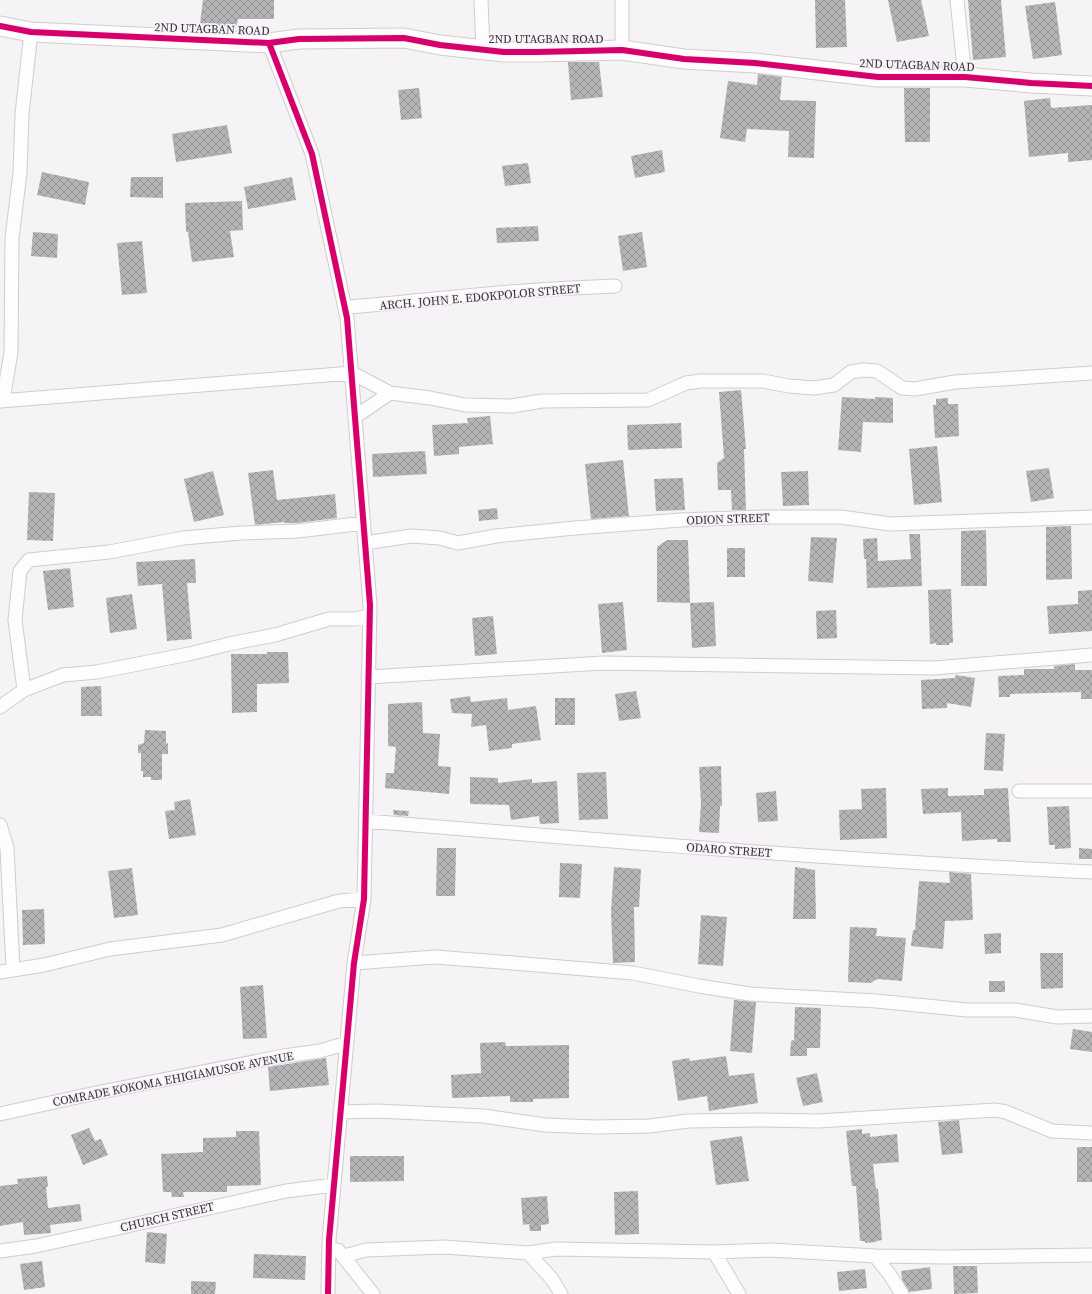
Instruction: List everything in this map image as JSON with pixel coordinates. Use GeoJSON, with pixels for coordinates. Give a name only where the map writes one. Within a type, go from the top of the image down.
{"type":"FeatureCollection","features":[{"type":"Feature","properties":{"kind":"street"},"geometry":{"type":"LineString","coordinates":[[481,0],[483,50]]}},
{"type":"Feature","properties":{"kind":"street"},"geometry":{"type":"LineString","coordinates":[[622,0],[622,50]]}},
{"type":"Feature","properties":{"kind":"street"},"geometry":{"type":"LineString","coordinates":[[957,0],[965,77]]}},
{"type":"Feature","properties":{"kind":"street","name":"2ND UTAGBAN ROAD"},"geometry":{"type":"LineString","coordinates":[[0,26],[31,32],[269,43],[298,39],[404,38],[440,45],[483,50],[537,52],[622,50],[684,59],[755,63],[878,77],[965,77],[1031,83],[1092,86]]}},
{"type":"Feature","properties":{"kind":"street"},"geometry":{"type":"LineString","coordinates":[[31,32],[22,114],[20,173],[12,238],[11,352],[2,401],[352,373],[390,393],[430,398],[465,405],[512,406],[542,401],[648,400],[686,383],[701,381],[763,381],[790,386],[814,388],[834,385],[851,372],[864,370],[877,371],[902,388],[915,389],[955,382],[1092,373]]}},
{"type":"Feature","properties":{"kind":"street"},"geometry":{"type":"LineString","coordinates":[[269,43],[312,154],[347,318],[370,616],[364,899],[354,963],[340,1112],[329,1240],[328,1294]]}},
{"type":"Feature","properties":{"kind":"street","name":"ARCH. JOHN E. EDOKPOLOR STREET"},"geometry":{"type":"LineString","coordinates":[[345,308],[549,289],[615,286]]}},
{"type":"Feature","properties":{"kind":"street"},"geometry":{"type":"LineString","coordinates":[[355,416],[390,393]]}},
{"type":"Feature","properties":{"kind":"street","name":"ODION STREET"},"geometry":{"type":"LineString","coordinates":[[365,543],[411,536],[440,538],[458,543],[496,536],[575,528],[681,520],[761,517],[841,516],[890,524],[1092,517]]}},
{"type":"Feature","properties":{"kind":"street"},"geometry":{"type":"LineString","coordinates":[[24,690],[15,620],[20,571],[29,560],[109,552],[183,538],[241,533],[298,531],[364,523]]}},
{"type":"Feature","properties":{"kind":"street"},"geometry":{"type":"LineString","coordinates":[[0,706],[24,690],[63,675],[97,672],[189,654],[275,635],[329,619],[354,619],[370,616]]}},
{"type":"Feature","properties":{"kind":"street"},"geometry":{"type":"LineString","coordinates":[[368,677],[603,663],[934,668],[1092,655]]}},
{"type":"Feature","properties":{"kind":"street"},"geometry":{"type":"LineString","coordinates":[[1019,790],[1092,791]]}},
{"type":"Feature","properties":{"kind":"street","name":"ODARO STREET"},"geometry":{"type":"LineString","coordinates":[[366,821],[600,841],[975,867],[1092,872]]}},
{"type":"Feature","properties":{"kind":"street"},"geometry":{"type":"LineString","coordinates":[[0,825],[7,848],[6,970],[44,965],[110,949],[222,935],[339,901],[364,899]]}},
{"type":"Feature","properties":{"kind":"street"},"geometry":{"type":"LineString","coordinates":[[354,963],[435,957],[633,973],[750,994],[876,1001],[968,1010],[1015,1010],[1057,1017],[1092,1016]]}},
{"type":"Feature","properties":{"kind":"street","name":"COMRADE KOKOMA EHIGIAMUSOE AVENUE"},"geometry":{"type":"LineString","coordinates":[[0,1114],[111,1090],[284,1056],[320,1051],[347,1043]]}},
{"type":"Feature","properties":{"kind":"street"},"geometry":{"type":"LineString","coordinates":[[340,1112],[377,1111],[483,1116],[546,1125],[595,1127],[650,1126],[688,1121],[818,1121],[995,1110],[1006,1112],[1052,1130],[1092,1133]]}},
{"type":"Feature","properties":{"kind":"street","name":"CHURCH STREET"},"geometry":{"type":"LineString","coordinates":[[0,1251],[36,1246],[286,1191],[334,1185]]}},
{"type":"Feature","properties":{"kind":"street"},"geometry":{"type":"LineString","coordinates":[[329,1240],[344,1256],[373,1294]]}},
{"type":"Feature","properties":{"kind":"street"},"geometry":{"type":"LineString","coordinates":[[344,1256],[366,1250],[444,1247],[528,1253],[556,1249],[714,1252],[770,1250],[875,1256],[946,1257],[1092,1255]]}},
{"type":"Feature","properties":{"kind":"street"},"geometry":{"type":"LineString","coordinates":[[714,1252],[740,1294]]}},
{"type":"Feature","properties":{"kind":"street"},"geometry":{"type":"LineString","coordinates":[[528,1253],[552,1279],[561,1294]]}},
{"type":"Feature","properties":{"kind":"street"},"geometry":{"type":"LineString","coordinates":[[875,1256],[890,1275],[902,1294]]}},
{"type":"Feature","properties":{"kind":"building"},"geometry":{"type":"Polygon","coordinates":[[[203,0],[274,0],[274,19],[238,19],[236,28],[200,23],[203,0]]]}},
{"type":"Feature","properties":{"kind":"building"},"geometry":{"type":"Polygon","coordinates":[[[815,0],[845,0],[847,47],[816,48],[815,0]]]}},
{"type":"Feature","properties":{"kind":"building"},"geometry":{"type":"Polygon","coordinates":[[[888,0],[921,0],[929,36],[897,42],[888,0]]]}},
{"type":"Feature","properties":{"kind":"building"},"geometry":{"type":"Polygon","coordinates":[[[968,0],[1001,0],[1006,57],[973,60],[968,0]]]}},
{"type":"Feature","properties":{"kind":"building"},"geometry":{"type":"Polygon","coordinates":[[[1055,2],[1062,55],[1033,59],[1025,6],[1055,2]]]}},
{"type":"Feature","properties":{"kind":"building"},"geometry":{"type":"Polygon","coordinates":[[[568,62],[599,62],[603,97],[571,100],[568,62]]]}},
{"type":"Feature","properties":{"kind":"building"},"geometry":{"type":"Polygon","coordinates":[[[758,74],[782,77],[780,100],[816,101],[814,158],[788,157],[789,131],[747,129],[745,142],[720,138],[728,81],[757,85],[758,74]]]}},
{"type":"Feature","properties":{"kind":"building"},"geometry":{"type":"Polygon","coordinates":[[[419,88],[422,118],[401,120],[398,90],[419,88]]]}},
{"type":"Feature","properties":{"kind":"building"},"geometry":{"type":"Polygon","coordinates":[[[904,88],[930,88],[930,142],[905,142],[904,88]]]}},
{"type":"Feature","properties":{"kind":"building"},"geometry":{"type":"Polygon","coordinates":[[[1050,98],[1051,108],[1092,105],[1092,160],[1068,162],[1068,153],[1029,157],[1024,101],[1050,98]]]}},
{"type":"Feature","properties":{"kind":"building"},"geometry":{"type":"Polygon","coordinates":[[[227,125],[232,153],[176,162],[172,134],[227,125]]]}},
{"type":"Feature","properties":{"kind":"building"},"geometry":{"type":"Polygon","coordinates":[[[662,150],[665,172],[635,178],[631,156],[662,150]]]}},
{"type":"Feature","properties":{"kind":"building"},"geometry":{"type":"Polygon","coordinates":[[[528,163],[531,183],[505,186],[502,166],[528,163]]]}},
{"type":"Feature","properties":{"kind":"building"},"geometry":{"type":"Polygon","coordinates":[[[42,172],[89,182],[85,205],[37,195],[42,172]]]}},
{"type":"Feature","properties":{"kind":"building"},"geometry":{"type":"Polygon","coordinates":[[[131,177],[163,177],[163,198],[130,197],[131,177]]]}},
{"type":"Feature","properties":{"kind":"building"},"geometry":{"type":"Polygon","coordinates":[[[292,177],[296,200],[248,209],[244,187],[292,177]]]}},
{"type":"Feature","properties":{"kind":"building"},"geometry":{"type":"Polygon","coordinates":[[[242,201],[243,230],[230,231],[234,257],[192,262],[188,232],[186,232],[185,203],[242,201]]]}},
{"type":"Feature","properties":{"kind":"building"},"geometry":{"type":"Polygon","coordinates":[[[538,226],[539,241],[497,243],[496,228],[538,226]]]}},
{"type":"Feature","properties":{"kind":"building"},"geometry":{"type":"Polygon","coordinates":[[[33,232],[58,234],[57,258],[31,256],[33,232]]]}},
{"type":"Feature","properties":{"kind":"building"},"geometry":{"type":"Polygon","coordinates":[[[642,232],[647,267],[623,271],[618,236],[642,232]]]}},
{"type":"Feature","properties":{"kind":"building"},"geometry":{"type":"Polygon","coordinates":[[[142,241],[147,293],[122,295],[117,243],[142,241]]]}},
{"type":"Feature","properties":{"kind":"building"},"geometry":{"type":"Polygon","coordinates":[[[741,390],[746,449],[744,449],[746,510],[732,510],[731,490],[718,490],[717,463],[724,458],[719,392],[741,390]]]}},
{"type":"Feature","properties":{"kind":"building"},"geometry":{"type":"Polygon","coordinates":[[[842,397],[875,399],[875,397],[893,398],[893,423],[863,422],[861,452],[838,450],[842,397]]]}},
{"type":"Feature","properties":{"kind":"building"},"geometry":{"type":"Polygon","coordinates":[[[948,398],[948,404],[958,404],[959,436],[935,438],[933,405],[936,405],[936,399],[948,398]]]}},
{"type":"Feature","properties":{"kind":"building"},"geometry":{"type":"Polygon","coordinates":[[[490,416],[493,444],[459,447],[459,454],[434,456],[432,425],[468,423],[467,418],[490,416]]]}},
{"type":"Feature","properties":{"kind":"building"},"geometry":{"type":"Polygon","coordinates":[[[681,423],[682,448],[628,450],[627,425],[681,423]]]}},
{"type":"Feature","properties":{"kind":"building"},"geometry":{"type":"Polygon","coordinates":[[[937,446],[942,502],[914,505],[909,449],[937,446]]]}},
{"type":"Feature","properties":{"kind":"building"},"geometry":{"type":"Polygon","coordinates":[[[425,451],[427,474],[373,477],[372,454],[425,451]]]}},
{"type":"Feature","properties":{"kind":"building"},"geometry":{"type":"Polygon","coordinates":[[[623,460],[629,516],[591,519],[585,464],[623,460]]]}},
{"type":"Feature","properties":{"kind":"building"},"geometry":{"type":"Polygon","coordinates":[[[1049,468],[1054,498],[1031,502],[1026,471],[1049,468]]]}},
{"type":"Feature","properties":{"kind":"building"},"geometry":{"type":"Polygon","coordinates":[[[273,470],[277,500],[335,494],[337,518],[297,523],[284,522],[255,525],[248,473],[273,470]]]}},
{"type":"Feature","properties":{"kind":"building"},"geometry":{"type":"Polygon","coordinates":[[[213,471],[224,515],[194,522],[184,479],[213,471]]]}},
{"type":"Feature","properties":{"kind":"building"},"geometry":{"type":"Polygon","coordinates":[[[808,471],[809,505],[783,506],[781,472],[808,471]]]}},
{"type":"Feature","properties":{"kind":"building"},"geometry":{"type":"Polygon","coordinates":[[[683,478],[685,510],[656,511],[654,479],[683,478]]]}},
{"type":"Feature","properties":{"kind":"building"},"geometry":{"type":"Polygon","coordinates":[[[29,492],[55,493],[53,541],[27,540],[29,492]]]}},
{"type":"Feature","properties":{"kind":"building"},"geometry":{"type":"Polygon","coordinates":[[[497,508],[498,519],[479,521],[478,510],[497,508]]]}},
{"type":"Feature","properties":{"kind":"building"},"geometry":{"type":"Polygon","coordinates":[[[1071,526],[1072,579],[1046,580],[1046,527],[1071,526]]]}},
{"type":"Feature","properties":{"kind":"building"},"geometry":{"type":"Polygon","coordinates":[[[986,530],[987,586],[961,586],[961,531],[986,530]]]}},
{"type":"Feature","properties":{"kind":"building"},"geometry":{"type":"Polygon","coordinates":[[[909,534],[920,534],[922,586],[867,588],[866,559],[864,559],[863,539],[877,538],[878,561],[911,559],[909,534]]]}},
{"type":"Feature","properties":{"kind":"building"},"geometry":{"type":"Polygon","coordinates":[[[811,537],[837,538],[833,583],[808,581],[811,537]]]}},
{"type":"Feature","properties":{"kind":"building"},"geometry":{"type":"Polygon","coordinates":[[[667,540],[688,540],[690,603],[657,602],[657,547],[667,540]]]}},
{"type":"Feature","properties":{"kind":"building"},"geometry":{"type":"Polygon","coordinates":[[[727,548],[745,548],[745,577],[727,577],[727,548]]]}},
{"type":"Feature","properties":{"kind":"building"},"geometry":{"type":"Polygon","coordinates":[[[195,559],[196,583],[187,583],[192,639],[167,641],[162,584],[138,586],[136,562],[195,559]]]}},
{"type":"Feature","properties":{"kind":"building"},"geometry":{"type":"Polygon","coordinates":[[[70,568],[74,607],[48,610],[43,571],[70,568]]]}},
{"type":"Feature","properties":{"kind":"building"},"geometry":{"type":"Polygon","coordinates":[[[951,589],[953,643],[949,643],[949,645],[936,645],[936,643],[930,644],[928,590],[951,589]]]}},
{"type":"Feature","properties":{"kind":"building"},"geometry":{"type":"Polygon","coordinates":[[[1092,590],[1092,631],[1049,634],[1047,606],[1078,604],[1078,591],[1092,590]]]}},
{"type":"Feature","properties":{"kind":"building"},"geometry":{"type":"Polygon","coordinates":[[[132,594],[137,629],[110,633],[106,598],[132,594]]]}},
{"type":"Feature","properties":{"kind":"building"},"geometry":{"type":"Polygon","coordinates":[[[623,602],[627,650],[602,653],[598,604],[623,602]]]}},
{"type":"Feature","properties":{"kind":"building"},"geometry":{"type":"Polygon","coordinates":[[[714,602],[716,646],[692,648],[690,603],[714,602]]]}},
{"type":"Feature","properties":{"kind":"building"},"geometry":{"type":"Polygon","coordinates":[[[836,610],[837,638],[817,639],[816,611],[836,610]]]}},
{"type":"Feature","properties":{"kind":"building"},"geometry":{"type":"Polygon","coordinates":[[[493,616],[497,654],[475,656],[472,618],[493,616]]]}},
{"type":"Feature","properties":{"kind":"building"},"geometry":{"type":"Polygon","coordinates":[[[267,652],[288,652],[289,683],[257,684],[257,712],[232,713],[231,654],[267,654],[267,652]]]}},
{"type":"Feature","properties":{"kind":"building"},"geometry":{"type":"Polygon","coordinates":[[[1075,664],[1075,670],[1092,670],[1092,699],[1081,699],[1081,692],[1010,694],[1010,697],[999,697],[998,676],[1024,675],[1024,669],[1054,669],[1054,666],[1075,664]]]}},
{"type":"Feature","properties":{"kind":"building"},"geometry":{"type":"Polygon","coordinates":[[[956,675],[975,678],[971,707],[947,703],[947,708],[922,709],[921,680],[955,678],[956,675]]]}},
{"type":"Feature","properties":{"kind":"building"},"geometry":{"type":"Polygon","coordinates":[[[101,686],[102,716],[81,716],[81,687],[101,686]]]}},
{"type":"Feature","properties":{"kind":"building"},"geometry":{"type":"Polygon","coordinates":[[[636,691],[641,718],[619,721],[615,694],[636,691]]]}},
{"type":"Feature","properties":{"kind":"building"},"geometry":{"type":"Polygon","coordinates":[[[470,696],[471,702],[507,698],[508,710],[536,706],[541,740],[512,744],[512,748],[489,751],[486,725],[471,727],[472,714],[452,713],[450,699],[470,696]]]}},
{"type":"Feature","properties":{"kind":"building"},"geometry":{"type":"Polygon","coordinates":[[[555,698],[575,698],[575,725],[555,725],[555,698]]]}},
{"type":"Feature","properties":{"kind":"building"},"geometry":{"type":"Polygon","coordinates":[[[422,702],[423,733],[440,734],[438,766],[451,767],[449,794],[385,788],[386,773],[394,773],[396,747],[388,746],[388,704],[422,702]]]}},
{"type":"Feature","properties":{"kind":"building"},"geometry":{"type":"Polygon","coordinates":[[[145,730],[166,731],[168,754],[162,754],[162,780],[151,780],[151,777],[143,777],[143,771],[141,771],[141,753],[138,753],[138,745],[144,743],[145,730]]]}},
{"type":"Feature","properties":{"kind":"building"},"geometry":{"type":"Polygon","coordinates":[[[986,733],[1005,734],[1003,771],[984,770],[986,733]]]}},
{"type":"Feature","properties":{"kind":"building"},"geometry":{"type":"Polygon","coordinates":[[[721,766],[722,806],[720,806],[719,833],[699,832],[701,804],[699,767],[721,766]]]}},
{"type":"Feature","properties":{"kind":"building"},"geometry":{"type":"Polygon","coordinates":[[[606,772],[608,819],[579,820],[577,773],[606,772]]]}},
{"type":"Feature","properties":{"kind":"building"},"geometry":{"type":"Polygon","coordinates":[[[470,777],[498,778],[498,783],[532,779],[532,783],[557,781],[559,823],[540,824],[539,816],[511,820],[509,805],[470,804],[470,777]]]}},
{"type":"Feature","properties":{"kind":"building"},"geometry":{"type":"Polygon","coordinates":[[[886,788],[887,838],[840,840],[839,810],[862,809],[861,789],[886,788]]]}},
{"type":"Feature","properties":{"kind":"building"},"geometry":{"type":"Polygon","coordinates":[[[948,788],[948,796],[984,795],[984,789],[1008,788],[1011,842],[997,842],[997,839],[962,841],[961,812],[923,814],[921,789],[948,788]]]}},
{"type":"Feature","properties":{"kind":"building"},"geometry":{"type":"Polygon","coordinates":[[[776,791],[778,821],[758,822],[756,793],[776,791]]]}},
{"type":"Feature","properties":{"kind":"building"},"geometry":{"type":"Polygon","coordinates":[[[190,799],[196,835],[169,839],[165,811],[175,810],[174,802],[190,799]]]}},
{"type":"Feature","properties":{"kind":"building"},"geometry":{"type":"Polygon","coordinates":[[[1069,806],[1071,848],[1055,849],[1055,845],[1049,845],[1047,807],[1069,806]]]}},
{"type":"Feature","properties":{"kind":"building"},"geometry":{"type":"Polygon","coordinates":[[[393,810],[409,811],[408,816],[394,815],[393,810]]]}},
{"type":"Feature","properties":{"kind":"building"},"geometry":{"type":"Polygon","coordinates":[[[437,848],[456,848],[455,896],[436,896],[437,848]]]}},
{"type":"Feature","properties":{"kind":"building"},"geometry":{"type":"Polygon","coordinates":[[[1079,848],[1092,849],[1092,859],[1079,859],[1079,848]]]}},
{"type":"Feature","properties":{"kind":"building"},"geometry":{"type":"Polygon","coordinates":[[[560,863],[582,864],[580,898],[559,897],[560,863]]]}},
{"type":"Feature","properties":{"kind":"building"},"geometry":{"type":"Polygon","coordinates":[[[614,867],[641,869],[639,907],[634,907],[635,962],[613,963],[611,911],[614,867]]]}},
{"type":"Feature","properties":{"kind":"building"},"geometry":{"type":"Polygon","coordinates":[[[795,867],[815,870],[816,919],[793,919],[795,867]]]}},
{"type":"Feature","properties":{"kind":"building"},"geometry":{"type":"Polygon","coordinates":[[[132,868],[138,915],[114,918],[108,871],[132,868]]]}},
{"type":"Feature","properties":{"kind":"building"},"geometry":{"type":"Polygon","coordinates":[[[949,872],[971,874],[973,920],[945,921],[943,949],[911,946],[913,930],[915,930],[919,881],[950,883],[949,872]]]}},
{"type":"Feature","properties":{"kind":"building"},"geometry":{"type":"Polygon","coordinates":[[[44,909],[45,944],[23,945],[22,910],[44,909]]]}},
{"type":"Feature","properties":{"kind":"building"},"geometry":{"type":"Polygon","coordinates":[[[701,915],[727,917],[723,966],[698,964],[701,915]]]}},
{"type":"Feature","properties":{"kind":"building"},"geometry":{"type":"Polygon","coordinates":[[[850,927],[877,928],[876,936],[906,938],[902,981],[877,979],[871,983],[848,982],[850,927]]]}},
{"type":"Feature","properties":{"kind":"building"},"geometry":{"type":"Polygon","coordinates":[[[1001,933],[1001,953],[985,954],[984,934],[1001,933]]]}},
{"type":"Feature","properties":{"kind":"building"},"geometry":{"type":"Polygon","coordinates":[[[1040,953],[1063,953],[1063,988],[1041,989],[1040,953]]]}},
{"type":"Feature","properties":{"kind":"building"},"geometry":{"type":"Polygon","coordinates":[[[989,981],[1005,981],[1005,992],[989,992],[989,981]]]}},
{"type":"Feature","properties":{"kind":"building"},"geometry":{"type":"Polygon","coordinates":[[[263,985],[267,1038],[243,1039],[240,987],[263,985]]]}},
{"type":"Feature","properties":{"kind":"building"},"geometry":{"type":"Polygon","coordinates":[[[734,1000],[756,1002],[752,1053],[730,1051],[734,1000]]]}},
{"type":"Feature","properties":{"kind":"building"},"geometry":{"type":"Polygon","coordinates":[[[795,1007],[821,1008],[820,1048],[807,1048],[807,1056],[790,1056],[791,1041],[794,1040],[795,1007]]]}},
{"type":"Feature","properties":{"kind":"building"},"geometry":{"type":"Polygon","coordinates":[[[1073,1029],[1092,1032],[1092,1052],[1070,1049],[1073,1029]]]}},
{"type":"Feature","properties":{"kind":"building"},"geometry":{"type":"Polygon","coordinates":[[[505,1042],[506,1046],[569,1045],[569,1098],[533,1099],[533,1102],[510,1102],[510,1096],[452,1098],[451,1075],[481,1073],[480,1043],[505,1042]]]}},
{"type":"Feature","properties":{"kind":"building"},"geometry":{"type":"Polygon","coordinates":[[[726,1056],[729,1076],[754,1073],[758,1103],[709,1111],[707,1096],[678,1101],[672,1061],[689,1058],[690,1061],[726,1056]]]}},
{"type":"Feature","properties":{"kind":"building"},"geometry":{"type":"Polygon","coordinates":[[[326,1058],[329,1085],[270,1091],[268,1067],[326,1058]]]}},
{"type":"Feature","properties":{"kind":"building"},"geometry":{"type":"Polygon","coordinates":[[[817,1073],[823,1102],[803,1106],[796,1078],[817,1073]]]}},
{"type":"Feature","properties":{"kind":"building"},"geometry":{"type":"Polygon","coordinates":[[[959,1120],[963,1153],[942,1155],[938,1122],[959,1120]]]}},
{"type":"Feature","properties":{"kind":"building"},"geometry":{"type":"Polygon","coordinates":[[[89,1128],[95,1141],[101,1139],[108,1155],[83,1165],[71,1135],[89,1128]]]}},
{"type":"Feature","properties":{"kind":"building"},"geometry":{"type":"Polygon","coordinates":[[[862,1129],[862,1134],[870,1133],[870,1137],[897,1134],[899,1162],[873,1164],[876,1189],[878,1189],[882,1240],[865,1243],[865,1241],[860,1241],[856,1186],[852,1186],[846,1131],[862,1129]]]}},
{"type":"Feature","properties":{"kind":"building"},"geometry":{"type":"Polygon","coordinates":[[[236,1131],[259,1131],[261,1185],[227,1186],[227,1192],[183,1192],[184,1197],[172,1197],[171,1192],[163,1192],[161,1154],[203,1152],[203,1138],[236,1137],[236,1131]]]}},
{"type":"Feature","properties":{"kind":"building"},"geometry":{"type":"Polygon","coordinates":[[[742,1136],[749,1181],[716,1185],[710,1141],[742,1136]]]}},
{"type":"Feature","properties":{"kind":"building"},"geometry":{"type":"Polygon","coordinates":[[[1077,1147],[1092,1147],[1092,1182],[1077,1182],[1077,1147]]]}},
{"type":"Feature","properties":{"kind":"building"},"geometry":{"type":"Polygon","coordinates":[[[350,1156],[404,1156],[404,1181],[350,1182],[350,1156]]]}},
{"type":"Feature","properties":{"kind":"building"},"geometry":{"type":"Polygon","coordinates":[[[47,1176],[48,1187],[46,1187],[48,1208],[80,1204],[82,1221],[50,1225],[51,1233],[24,1235],[23,1222],[0,1226],[0,1186],[18,1184],[17,1179],[47,1176]]]}},
{"type":"Feature","properties":{"kind":"building"},"geometry":{"type":"Polygon","coordinates":[[[638,1191],[639,1234],[615,1235],[614,1192],[638,1191]]]}},
{"type":"Feature","properties":{"kind":"building"},"geometry":{"type":"Polygon","coordinates":[[[547,1196],[549,1224],[541,1225],[541,1231],[530,1231],[529,1224],[523,1225],[521,1198],[547,1196]]]}},
{"type":"Feature","properties":{"kind":"building"},"geometry":{"type":"Polygon","coordinates":[[[147,1232],[167,1234],[165,1264],[145,1262],[147,1232]]]}},
{"type":"Feature","properties":{"kind":"building"},"geometry":{"type":"Polygon","coordinates":[[[254,1254],[306,1256],[305,1280],[253,1278],[254,1254]]]}},
{"type":"Feature","properties":{"kind":"building"},"geometry":{"type":"Polygon","coordinates":[[[42,1261],[45,1287],[24,1290],[20,1264],[42,1261]]]}},
{"type":"Feature","properties":{"kind":"building"},"geometry":{"type":"Polygon","coordinates":[[[953,1266],[977,1266],[978,1293],[954,1294],[953,1266]]]}},
{"type":"Feature","properties":{"kind":"building"},"geometry":{"type":"Polygon","coordinates":[[[930,1267],[932,1289],[909,1292],[902,1279],[901,1271],[930,1267]]]}},
{"type":"Feature","properties":{"kind":"building"},"geometry":{"type":"Polygon","coordinates":[[[865,1269],[867,1288],[839,1291],[837,1272],[865,1269]]]}},
{"type":"Feature","properties":{"kind":"building"},"geometry":{"type":"Polygon","coordinates":[[[191,1281],[216,1282],[215,1294],[191,1294],[191,1281]]]}},
{"type":"Feature","properties":{"kind":"cycle path"},"geometry":{"type":"LineString","coordinates":[[0,26],[31,32],[269,43],[299,39],[404,38],[440,45],[504,52],[622,50],[684,59],[755,63],[878,77],[965,77],[1031,83],[1092,86]]}},
{"type":"Feature","properties":{"kind":"cycle path"},"geometry":{"type":"LineString","coordinates":[[269,43],[312,154],[347,318],[370,605],[364,899],[354,963],[329,1240],[328,1294]]}}]}
